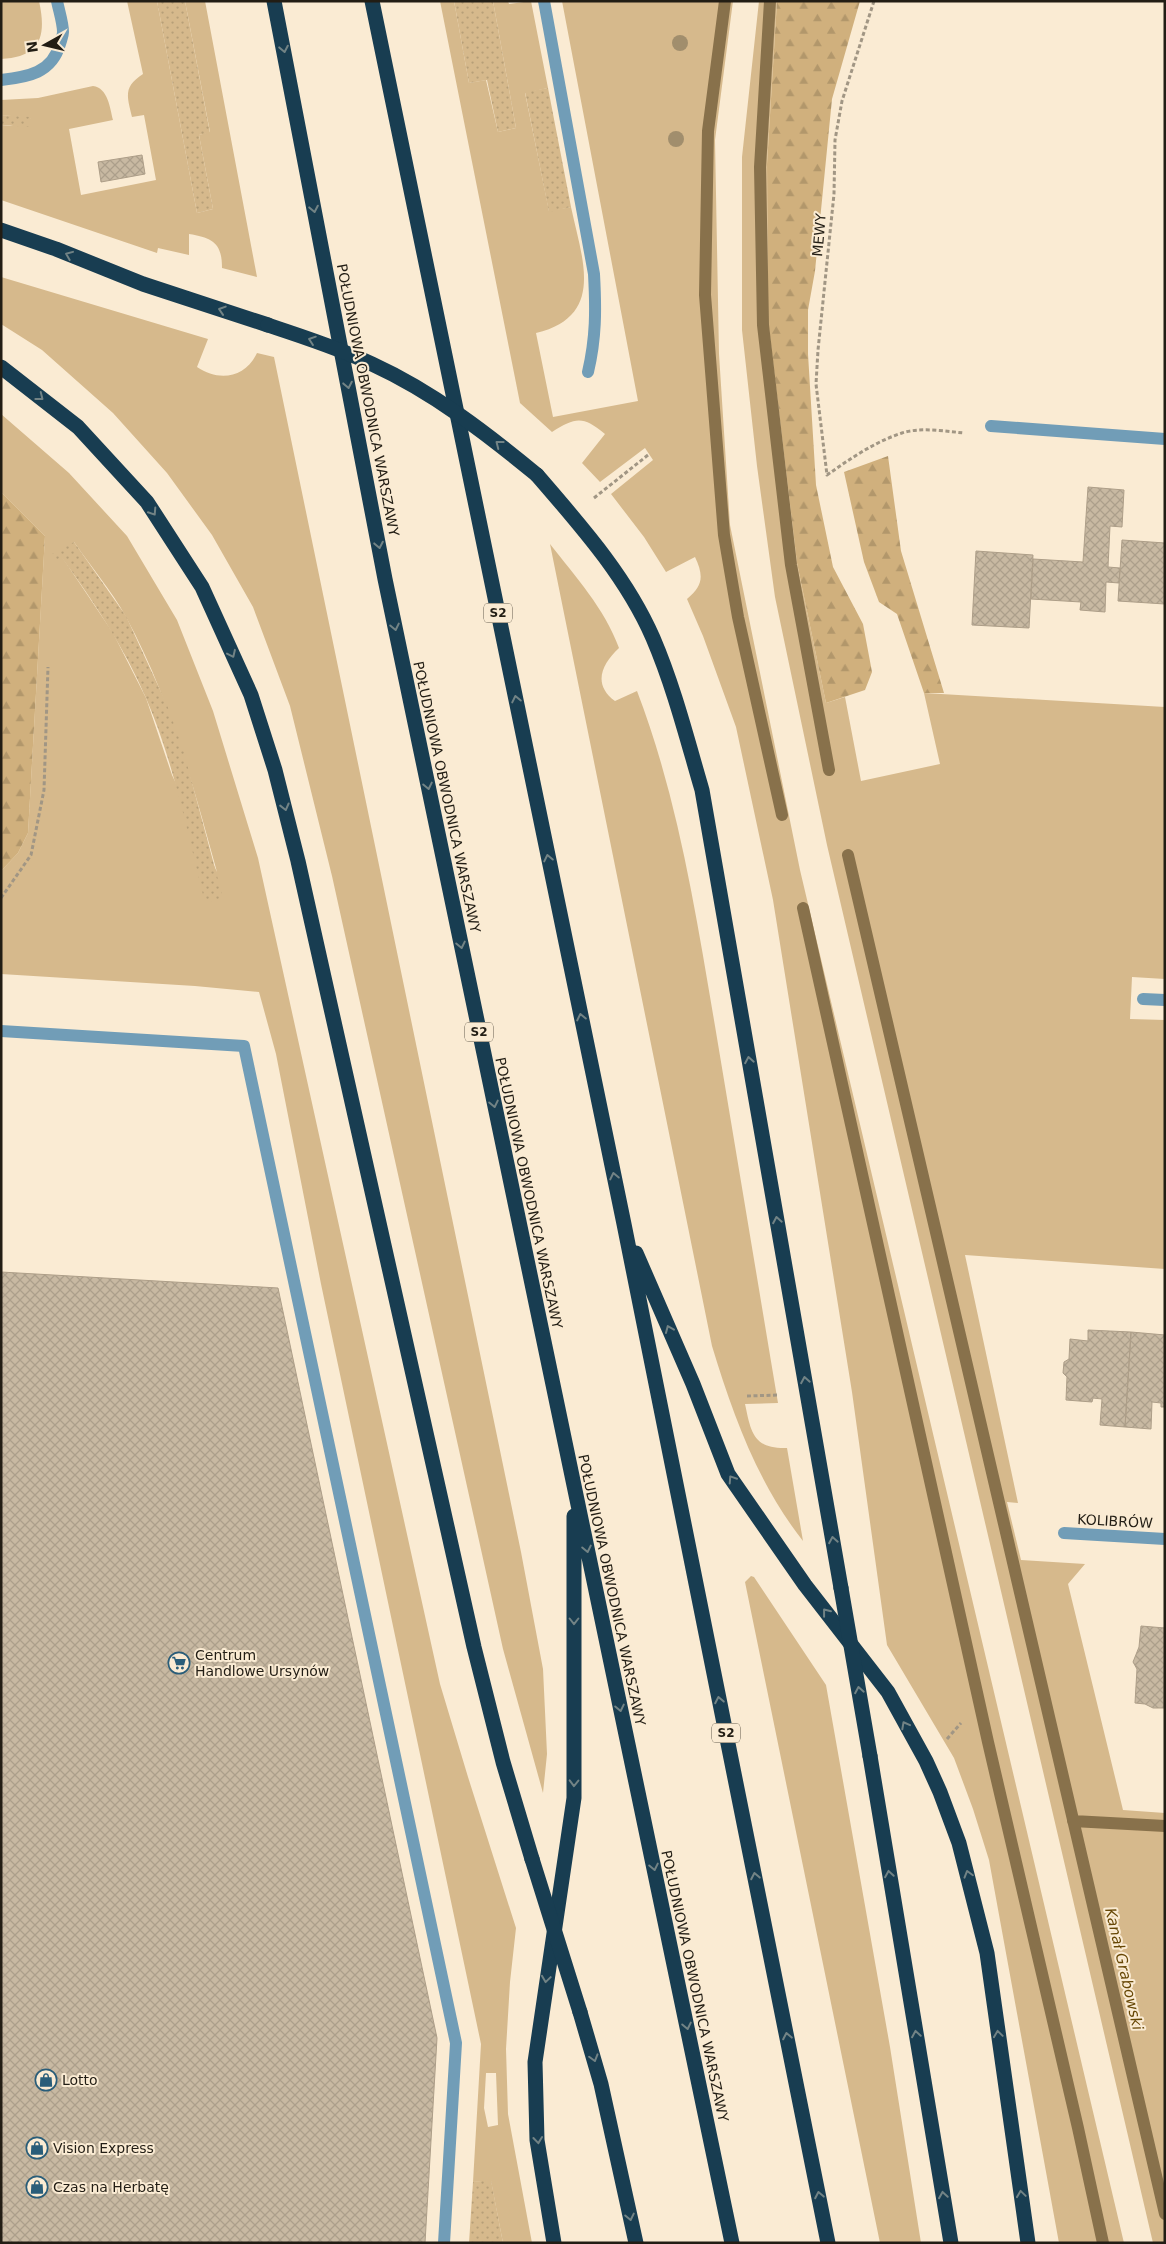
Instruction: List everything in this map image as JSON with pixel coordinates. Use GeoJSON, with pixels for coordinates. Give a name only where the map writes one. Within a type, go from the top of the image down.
{"type":"FeatureCollection","features":[{"type":"Feature","properties":{"kind":"highway","name":"POŁUDNIOWA OBWODNICA WARSZAWY"},"geometry":{"type":"LineString","coordinates":[[274,1],[386,579],[732,2243]]}},
{"type":"Feature","properties":{"kind":"highway","name":"S2"},"geometry":{"type":"LineString","coordinates":[[372,1],[624,1224],[828,2243]]}},
{"type":"Feature","properties":{"kind":"highway"},"geometry":{"type":"LineString","coordinates":[[1,230],[56,249],[142,284],[328,345],[373,364],[466,418],[537,475],[571,513],[622,581],[652,637],[671,686],[702,790],[870,1756],[951,2243]]}},
{"type":"Feature","properties":{"kind":"highway"},"geometry":{"type":"LineString","coordinates":[[1,367],[78,427],[147,502],[202,588],[251,695],[276,770],[298,861],[474,1647],[503,1762],[601,2084],[636,2243]]}},
{"type":"Feature","properties":{"kind":"highway"},"geometry":{"type":"LineString","coordinates":[[624,1224],[693,1384],[728,1474],[805,1586],[888,1692],[926,1761],[940,1792],[960,1843],[987,1953],[1028,2243]]}},
{"type":"Feature","properties":{"kind":"highway"},"geometry":{"type":"LineString","coordinates":[[554,2243],[537,2140],[535,2062],[574,1798],[573,1484]]}},
{"type":"Feature","properties":{"kind":"street"},"geometry":{"type":"LineString","coordinates":[[1,80],[23,78],[35,73],[48,67],[57,56],[63,33],[57,1]]}},
{"type":"Feature","properties":{"kind":"street"},"geometry":{"type":"LineString","coordinates":[[544,1],[594,274],[596,315],[594,344],[588,372]]}},
{"type":"Feature","properties":{"kind":"street"},"geometry":{"type":"LineString","coordinates":[[992,426],[1165,439]]}},
{"type":"Feature","properties":{"kind":"street"},"geometry":{"type":"LineString","coordinates":[[1144,999],[1165,1000]]}},
{"type":"Feature","properties":{"kind":"street"},"geometry":{"type":"LineString","coordinates":[[1,1031],[244,1046],[456,2043],[444,2243]]}},
{"type":"Feature","properties":{"kind":"street","name":"KOLIBRÓW"},"geometry":{"type":"LineString","coordinates":[[1064,1533],[1165,1539]]}},
{"type":"Feature","properties":{"kind":"path","name":"MEWY"},"geometry":{"type":"LineString","coordinates":[[874,1],[842,101],[835,140],[834,194],[816,384],[827,475],[869,447],[903,433],[928,430],[979,434],[992,426]]}},
{"type":"Feature","properties":{"kind":"path"},"geometry":{"type":"LineString","coordinates":[[571,513],[606,490],[648,455]]}},
{"type":"Feature","properties":{"kind":"path"},"geometry":{"type":"LineString","coordinates":[[1,898],[31,855],[44,790],[48,667]]}},
{"type":"Feature","properties":{"kind":"shaded area"},"geometry":{"type":"Polygon","coordinates":[[[1,1],[39,1],[42,25],[41,35],[38,43],[25,54],[1,59],[1,1]]]}},
{"type":"Feature","properties":{"kind":"shaded area"},"geometry":{"type":"Polygon","coordinates":[[[127,1],[157,1],[197,213],[213,209],[199,135],[210,132],[185,1],[205,1],[257,277],[222,268],[218,247],[204,237],[189,234],[189,255],[158,248],[157,253],[1,200],[1,125],[11,126],[31,118],[1,115],[1,100],[38,98],[93,86],[102,90],[105,94],[113,120],[69,129],[81,195],[156,180],[144,115],[132,117],[128,98],[129,88],[132,83],[143,74],[127,1]]]}},
{"type":"Feature","properties":{"kind":"shaded area"},"geometry":{"type":"Polygon","coordinates":[[[157,1],[185,1],[210,133],[199,135],[213,209],[197,213],[157,1]]]}},
{"type":"Feature","properties":{"kind":"shaded area"},"geometry":{"type":"Polygon","coordinates":[[[440,1],[454,1],[469,83],[486,80],[498,132],[516,128],[493,1],[508,1],[509,4],[531,1],[548,88],[525,93],[549,211],[571,207],[580,246],[584,283],[581,299],[573,313],[558,325],[536,333],[553,417],[638,401],[562,1],[733,1],[715,140],[719,354],[730,525],[800,870],[1124,2243],[1059,2243],[989,1860],[954,1758],[887,1645],[852,1392],[773,900],[736,727],[703,636],[687,599],[699,585],[700,570],[695,557],[666,572],[644,537],[611,494],[653,460],[645,448],[600,482],[582,463],[605,434],[591,424],[579,421],[567,423],[552,432],[520,403],[440,1]]]}},
{"type":"Feature","properties":{"kind":"shaded area"},"geometry":{"type":"Polygon","coordinates":[[[454,1],[493,1],[516,128],[498,132],[487,80],[469,83],[454,1]]]}},
{"type":"Feature","properties":{"kind":"shaded area"},"geometry":{"type":"Polygon","coordinates":[[[759,1],[777,1],[767,164],[768,320],[797,563],[826,703],[845,697],[861,781],[940,764],[924,693],[1165,707],[1165,979],[1132,977],[1130,1019],[1165,1020],[1165,1269],[965,1255],[1018,1503],[1007,1502],[1021,1560],[1085,1564],[1068,1584],[1123,1810],[1165,1813],[1165,2243],[1153,2243],[827,845],[775,597],[757,466],[742,330],[742,157],[759,1]]]}},
{"type":"Feature","properties":{"kind":"shaded area"},"geometry":{"type":"Polygon","coordinates":[[[548,88],[571,207],[549,212],[525,92],[548,88]]]}},
{"type":"Feature","properties":{"kind":"shaded area"},"geometry":{"type":"Polygon","coordinates":[[[1,115],[31,117],[29,127],[1,125],[1,115]]]}},
{"type":"Feature","properties":{"kind":"shaded area"},"geometry":{"type":"Polygon","coordinates":[[[1,277],[208,339],[197,367],[214,375],[231,375],[239,372],[246,368],[257,353],[274,357],[521,1552],[543,1669],[547,1754],[543,1793],[503,1649],[332,876],[290,706],[253,607],[212,535],[167,473],[113,413],[42,350],[1,324],[1,277]]]}},
{"type":"Feature","properties":{"kind":"shaded area"},"geometry":{"type":"Polygon","coordinates":[[[1,414],[69,473],[127,536],[177,620],[213,711],[258,858],[440,1684],[516,1928],[510,1982],[506,2049],[508,2114],[532,2243],[503,2243],[491,2181],[473,2182],[481,2044],[321,1284],[276,1054],[259,992],[195,986],[1,974],[1,871],[18,853],[28,833],[45,536],[1,492],[1,414]],[[74,542],[62,557],[113,633],[146,698],[172,775],[217,872],[179,742],[142,648],[108,588],[74,542]],[[486,2073],[484,2108],[488,2127],[498,2125],[496,2073],[486,2073]]]}},
{"type":"Feature","properties":{"kind":"shaded area"},"geometry":{"type":"Polygon","coordinates":[[[74,542],[126,616],[167,705],[183,749],[223,898],[205,903],[165,748],[146,698],[128,661],[108,625],[62,558],[54,560],[52,554],[74,542]]]}},
{"type":"Feature","properties":{"kind":"shaded area"},"geometry":{"type":"Polygon","coordinates":[[[550,544],[589,593],[613,634],[619,648],[604,667],[602,681],[604,688],[615,701],[637,691],[664,773],[675,814],[701,941],[778,1403],[745,1404],[749,1423],[760,1442],[776,1448],[787,1448],[803,1541],[773,1496],[748,1448],[712,1346],[550,544]]]}},
{"type":"Feature","properties":{"kind":"shaded area"},"geometry":{"type":"Polygon","coordinates":[[[751,1576],[754,1577],[826,1685],[890,2047],[921,2243],[880,2243],[745,1582],[751,1576]]]}},
{"type":"Feature","properties":{"kind":"shaded area"},"geometry":{"type":"Polygon","coordinates":[[[491,2180],[503,2243],[469,2243],[473,2182],[491,2180]]]}},
{"type":"Feature","properties":{"kind":"green space"},"geometry":{"type":"Polygon","coordinates":[[[777,1],[860,1],[832,99],[815,271],[808,310],[808,354],[816,485],[833,567],[863,624],[872,672],[865,690],[826,703],[797,563],[768,320],[767,164],[777,1]]]}},
{"type":"Feature","properties":{"kind":"green space"},"geometry":{"type":"Polygon","coordinates":[[[888,456],[901,551],[944,693],[924,693],[897,614],[879,602],[864,562],[844,472],[888,456]]]}},
{"type":"Feature","properties":{"kind":"green space"},"geometry":{"type":"Polygon","coordinates":[[[1,492],[45,536],[28,833],[18,853],[1,871],[1,492]]]}},
{"type":"Feature","properties":{"kind":"building"},"geometry":{"type":"Polygon","coordinates":[[[142,155],[145,174],[101,182],[98,162],[142,155]]]}},
{"type":"Feature","properties":{"kind":"building"},"geometry":{"type":"Polygon","coordinates":[[[1088,487],[1124,490],[1122,527],[1110,526],[1108,567],[1120,568],[1119,583],[1106,582],[1105,612],[1080,610],[1081,602],[1031,599],[1033,559],[1083,562],[1088,487]]]}},
{"type":"Feature","properties":{"kind":"building"},"geometry":{"type":"Polygon","coordinates":[[[1122,540],[1165,543],[1165,604],[1118,601],[1122,540]]]}},
{"type":"Feature","properties":{"kind":"building"},"geometry":{"type":"Polygon","coordinates":[[[976,551],[1033,555],[1029,628],[972,625],[976,551]]]}},
{"type":"Feature","properties":{"kind":"building","name":"Centrum Handlowe Ursynów"},"geometry":{"type":"Polygon","coordinates":[[[1,1272],[278,1288],[437,2038],[425,2243],[1,2243],[1,1272]]]}},
{"type":"Feature","properties":{"kind":"building"},"geometry":{"type":"Polygon","coordinates":[[[1088,1330],[1131,1332],[1125,1427],[1100,1425],[1102,1399],[1093,1398],[1092,1402],[1066,1400],[1067,1377],[1063,1373],[1064,1362],[1069,1359],[1070,1339],[1088,1341],[1088,1330]]]}},
{"type":"Feature","properties":{"kind":"building"},"geometry":{"type":"Polygon","coordinates":[[[1131,1332],[1165,1335],[1165,1407],[1161,1407],[1161,1403],[1152,1402],[1151,1429],[1125,1427],[1131,1332]]]}},
{"type":"Feature","properties":{"kind":"building"},"geometry":{"type":"Polygon","coordinates":[[[1141,1626],[1165,1628],[1164,1708],[1153,1708],[1145,1704],[1135,1703],[1137,1669],[1133,1662],[1139,1647],[1141,1626]]]}},
{"type":"Feature","properties":{"kind":"waterway"},"geometry":{"type":"LineString","coordinates":[[725,1],[708,131],[705,295],[724,535],[738,617],[782,815]]}},
{"type":"Feature","properties":{"kind":"waterway"},"geometry":{"type":"LineString","coordinates":[[770,1],[760,167],[763,325],[791,565],[829,770]]}},
{"type":"Feature","properties":{"kind":"waterway"},"geometry":{"type":"LineString","coordinates":[[848,855],[1165,2214]]}},
{"type":"Feature","properties":{"kind":"waterway"},"geometry":{"type":"LineString","coordinates":[[803,908],[988,1742],[1103,2243]]}},
{"type":"Feature","properties":{"kind":"waterway","name":"Kanał Grabowski"},"geometry":{"type":"LineString","coordinates":[[1073,1821],[1165,1826]]}},
{"type":"Feature","properties":{"kind":"place","name":"Centrum Handlowe Ursynów"},"geometry":{"type":"Point","coordinates":[179,1663]}},
{"type":"Feature","properties":{"kind":"place","name":"Lotto"},"geometry":{"type":"Point","coordinates":[46,2080]}},
{"type":"Feature","properties":{"kind":"place","name":"Vision Express"},"geometry":{"type":"Point","coordinates":[37,2148]}},
{"type":"Feature","properties":{"kind":"place","name":"Czas na Herbatę"},"geometry":{"type":"Point","coordinates":[37,2187]}}]}
